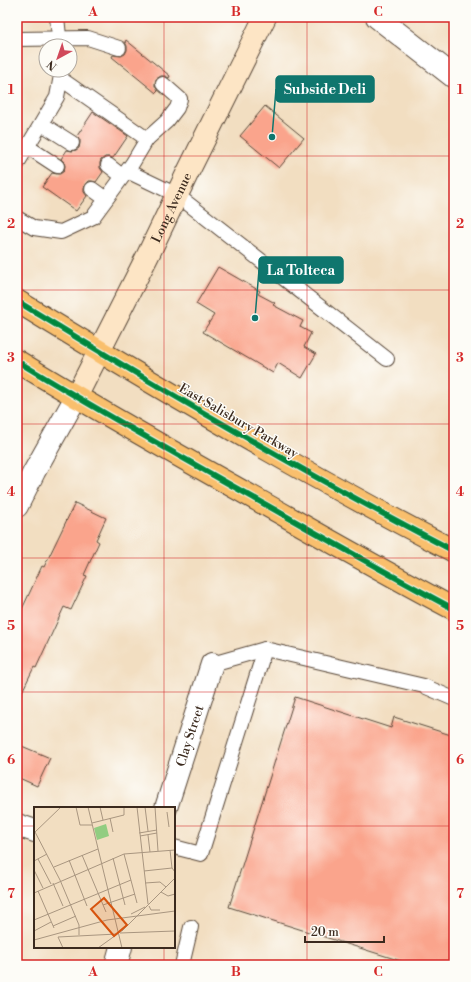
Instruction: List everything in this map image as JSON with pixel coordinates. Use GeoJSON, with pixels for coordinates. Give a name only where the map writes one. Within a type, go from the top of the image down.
{"type":"FeatureCollection","features":[{"type":"Feature","properties":{"kind":"main road","name":"East Salisbury Parkway"},"geometry":{"type":"LineString","coordinates":[[17,301],[99,352],[224,425],[324,482],[454,551]]}},
{"type":"Feature","properties":{"kind":"main road"},"geometry":{"type":"LineString","coordinates":[[17,361],[76,397],[454,609]]}},
{"type":"Feature","properties":{"kind":"street","name":"Long Avenue"},"geometry":{"type":"LineString","coordinates":[[76,397],[145,262],[176,195],[265,17]]}},
{"type":"Feature","properties":{"kind":"street"},"geometry":{"type":"LineString","coordinates":[[377,17],[454,77]]}},
{"type":"Feature","properties":{"kind":"street"},"geometry":{"type":"LineString","coordinates":[[17,506],[34,472],[76,397]]}},
{"type":"Feature","properties":{"kind":"street","name":"Clay Street"},"geometry":{"type":"LineString","coordinates":[[166,807],[212,664]]}},
{"type":"Feature","properties":{"kind":"street"},"geometry":{"type":"LineString","coordinates":[[17,825],[34,831]]}},
{"type":"Feature","properties":{"kind":"street"},"geometry":{"type":"LineString","coordinates":[[116,965],[122,948]]}},
{"type":"Feature","properties":{"kind":"lane"},"geometry":{"type":"LineString","coordinates":[[57,17],[60,38]]}},
{"type":"Feature","properties":{"kind":"lane"},"geometry":{"type":"LineString","coordinates":[[78,39],[88,38],[119,48]]}},
{"type":"Feature","properties":{"kind":"lane"},"geometry":{"type":"LineString","coordinates":[[17,39],[38,40]]}},
{"type":"Feature","properties":{"kind":"lane"},"geometry":{"type":"LineString","coordinates":[[17,164],[57,98],[61,78]]}},
{"type":"Feature","properties":{"kind":"lane"},"geometry":{"type":"LineString","coordinates":[[67,78],[147,139]]}},
{"type":"Feature","properties":{"kind":"lane"},"geometry":{"type":"LineString","coordinates":[[17,218],[34,228],[61,232],[92,217],[125,173],[147,139],[167,121],[177,108],[180,99],[164,84]]}},
{"type":"Feature","properties":{"kind":"lane"},"geometry":{"type":"LineString","coordinates":[[42,124],[72,143]]}},
{"type":"Feature","properties":{"kind":"lane"},"geometry":{"type":"LineString","coordinates":[[28,147],[57,166]]}},
{"type":"Feature","properties":{"kind":"lane"},"geometry":{"type":"LineString","coordinates":[[108,165],[176,195],[387,359]]}},
{"type":"Feature","properties":{"kind":"lane"},"geometry":{"type":"LineString","coordinates":[[92,189],[106,199]]}},
{"type":"Feature","properties":{"kind":"lane"},"geometry":{"type":"LineString","coordinates":[[212,664],[265,649],[424,686],[454,699]]}},
{"type":"Feature","properties":{"kind":"lane"},"geometry":{"type":"LineString","coordinates":[[175,847],[201,854],[265,649]]}},
{"type":"Feature","properties":{"kind":"lane"},"geometry":{"type":"LineString","coordinates":[[182,965],[191,927]]}},
{"type":"Feature","properties":{"kind":"building"},"geometry":{"type":"Polygon","coordinates":[[[126,40],[170,76],[169,78],[161,76],[156,79],[155,86],[158,91],[156,93],[112,57],[113,55],[121,56],[125,54],[127,50],[126,40]]]}},
{"type":"Feature","properties":{"kind":"building"},"geometry":{"type":"Polygon","coordinates":[[[265,106],[304,138],[279,168],[240,136],[265,106]]]}},
{"type":"Feature","properties":{"kind":"building"},"geometry":{"type":"Polygon","coordinates":[[[93,112],[128,136],[113,158],[105,157],[101,160],[100,168],[103,172],[96,182],[89,181],[85,184],[84,192],[87,196],[76,211],[42,187],[52,173],[60,174],[64,171],[64,162],[61,159],[67,150],[72,151],[79,148],[80,139],[77,136],[93,112]]]}},
{"type":"Feature","properties":{"kind":"building"},"geometry":{"type":"Polygon","coordinates":[[[218,267],[260,291],[258,294],[275,303],[273,305],[303,321],[300,327],[311,333],[304,347],[316,354],[302,378],[278,363],[273,373],[203,332],[214,315],[196,304],[218,267]]]}},
{"type":"Feature","properties":{"kind":"building"},"geometry":{"type":"Polygon","coordinates":[[[75,503],[106,518],[96,540],[99,542],[84,575],[87,576],[71,610],[64,607],[36,668],[34,667],[17,702],[17,620],[42,566],[44,567],[75,503]]]}},
{"type":"Feature","properties":{"kind":"building"},"geometry":{"type":"Polygon","coordinates":[[[295,697],[391,728],[394,717],[454,736],[454,965],[414,965],[229,907],[295,697]]]}},
{"type":"Feature","properties":{"kind":"building"},"geometry":{"type":"Polygon","coordinates":[[[17,744],[50,758],[37,786],[17,777],[17,744]]]}},
{"type":"Feature","properties":{"kind":"cycle path"},"geometry":{"type":"LineString","coordinates":[[17,301],[233,430],[343,492],[454,551]]}},
{"type":"Feature","properties":{"kind":"cycle path"},"geometry":{"type":"LineString","coordinates":[[17,361],[176,454],[369,563],[454,609]]}},
{"type":"Feature","properties":{"kind":"place","name":"Subside Deli"},"geometry":{"type":"Point","coordinates":[272,137]}},
{"type":"Feature","properties":{"kind":"place","name":"La Tolteca"},"geometry":{"type":"Point","coordinates":[255,318]}}]}
